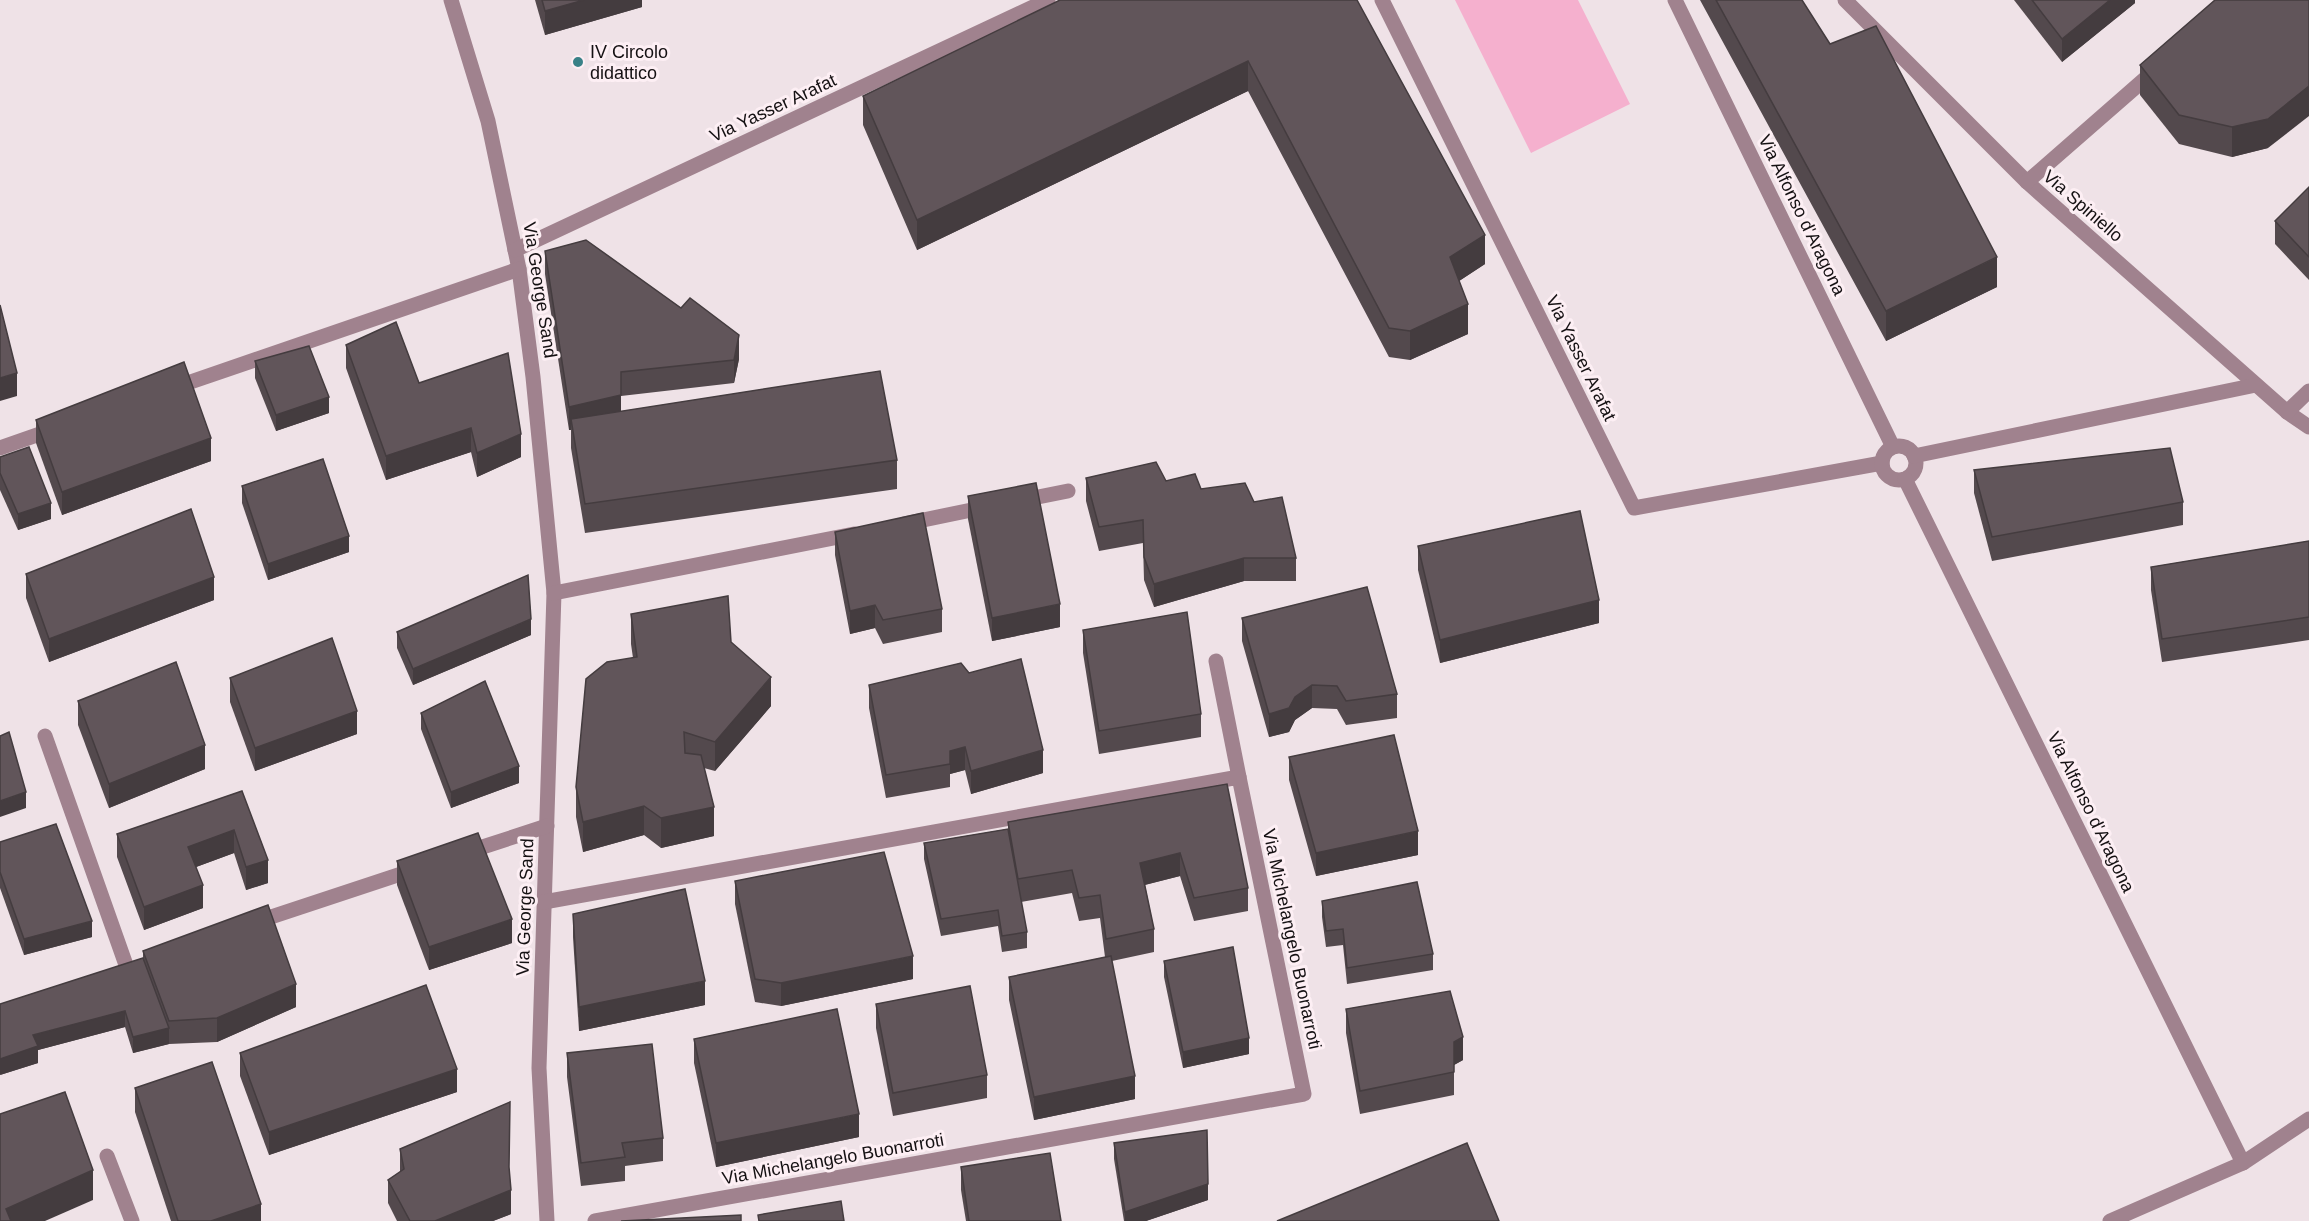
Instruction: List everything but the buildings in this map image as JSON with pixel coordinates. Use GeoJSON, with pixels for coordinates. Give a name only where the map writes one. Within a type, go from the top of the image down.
{"type":"FeatureCollection","features":[{"type":"Feature","properties":{"kind":"street","name":"Via George Sand"},"geometry":{"type":"LineString","coordinates":[[451,0],[488,121],[516,250],[534,377],[554,593],[539,1068],[547,1221]]}},
{"type":"Feature","properties":{"kind":"street","name":"Via Yasser Arafat"},"geometry":{"type":"LineString","coordinates":[[516,250],[1048,0]]}},
{"type":"Feature","properties":{"kind":"street","name":"Via Yasser Arafat"},"geometry":{"type":"LineString","coordinates":[[1382,0],[1634,508],[1882,463]]}},
{"type":"Feature","properties":{"kind":"street","name":"Via Alfonso d'Aragona"},"geometry":{"type":"LineString","coordinates":[[1675,0],[1893,447]]}},
{"type":"Feature","properties":{"kind":"street","name":"Via Spiniello"},"geometry":{"type":"LineString","coordinates":[[1845,0],[2027,182],[2287,412],[2309,427]]}},
{"type":"Feature","properties":{"kind":"street"},"geometry":{"type":"LineString","coordinates":[[2027,182],[2166,61]]}},
{"type":"Feature","properties":{"kind":"street"},"geometry":{"type":"LineString","coordinates":[[158,394],[519,269]]}},
{"type":"Feature","properties":{"kind":"street"},"geometry":{"type":"LineString","coordinates":[[1914,456],[2256,385]]}},
{"type":"Feature","properties":{"kind":"street"},"geometry":{"type":"LineString","coordinates":[[2287,412],[2309,391]]}},
{"type":"Feature","properties":{"kind":"street"},"geometry":{"type":"LineString","coordinates":[[0,448],[68,425]]}},
{"type":"Feature","properties":{"kind":"street"},"geometry":{"type":"LineString","coordinates":[[1893,447],[1903,447],[1914,456],[1915,467],[1910,476],[1905,479],[1894,480],[1885,473],[1882,463],[1886,453],[1893,447]]}},
{"type":"Feature","properties":{"kind":"street","name":"Via Alfonso d'Aragona"},"geometry":{"type":"LineString","coordinates":[[1905,479],[2243,1162]]}},
{"type":"Feature","properties":{"kind":"street"},"geometry":{"type":"LineString","coordinates":[[893,526],[1068,491]]}},
{"type":"Feature","properties":{"kind":"street"},"geometry":{"type":"LineString","coordinates":[[554,593],[869,530]]}},
{"type":"Feature","properties":{"kind":"street"},"geometry":{"type":"LineString","coordinates":[[544,902],[1239,777],[1216,661]]}},
{"type":"Feature","properties":{"kind":"street"},"geometry":{"type":"LineString","coordinates":[[45,736],[127,965]]}},
{"type":"Feature","properties":{"kind":"street","name":"Via Michelangelo Buonarroti"},"geometry":{"type":"LineString","coordinates":[[595,1221],[1304,1094],[1239,777]]}},
{"type":"Feature","properties":{"kind":"street"},"geometry":{"type":"LineString","coordinates":[[240,927],[547,826]]}},
{"type":"Feature","properties":{"kind":"street"},"geometry":{"type":"LineString","coordinates":[[2110,1221],[2243,1162],[2309,1119]]}},
{"type":"Feature","properties":{"kind":"street"},"geometry":{"type":"LineString","coordinates":[[107,1156],[132,1221]]}},
{"type":"Feature","properties":{"kind":"shaded area"},"geometry":{"type":"Polygon","coordinates":[[[1455,0],[1578,0],[1630,104],[1531,153],[1455,0]]]}},
{"type":"Feature","properties":{"kind":"place","name":"IV Circolo didattico"},"geometry":{"type":"Point","coordinates":[578,62]}}]}
